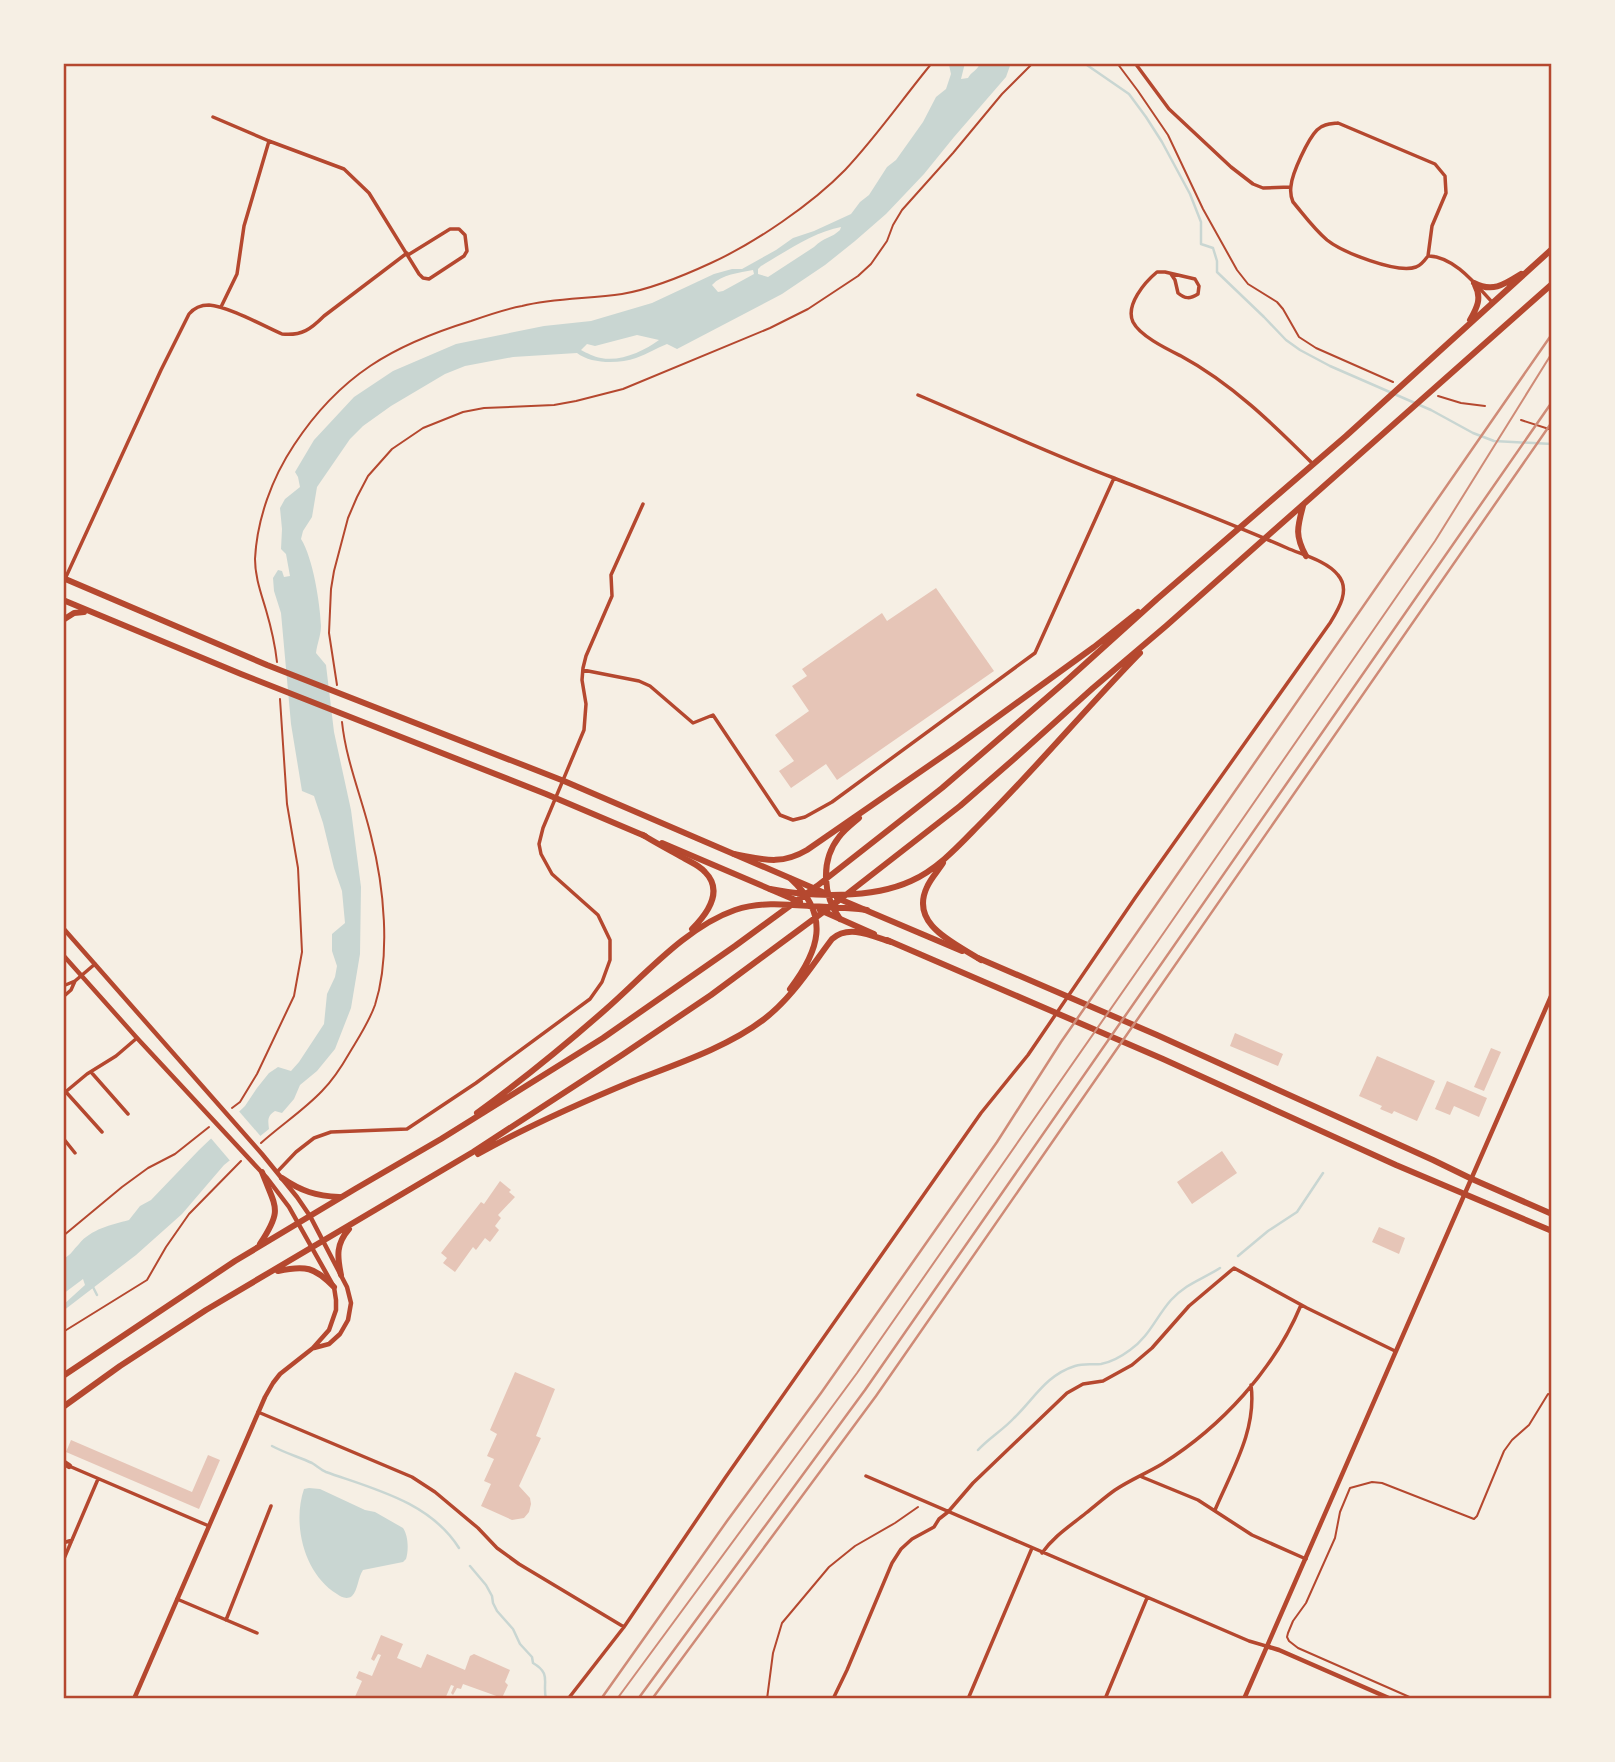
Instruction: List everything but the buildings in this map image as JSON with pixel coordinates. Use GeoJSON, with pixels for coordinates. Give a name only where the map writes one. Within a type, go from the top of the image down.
{"type":"FeatureCollection","features":[{"type":"Feature","properties":{"kind":"main road"},"geometry":{"type":"LineString","coordinates":[[63,1376],[258,1247],[441,1139],[603,1038],[817,886],[942,788],[1065,682],[1386,399],[1552,248]]}},
{"type":"Feature","properties":{"kind":"main road"},"geometry":{"type":"LineString","coordinates":[[1474,283],[1488,288],[1500,286],[1534,266]]}},
{"type":"Feature","properties":{"kind":"main road"},"geometry":{"type":"LineString","coordinates":[[1463,330],[1479,301],[1478,289],[1474,283]]}},
{"type":"Feature","properties":{"kind":"main road"},"geometry":{"type":"LineString","coordinates":[[63,1407],[162,1338],[531,1115],[711,995],[838,901],[960,806],[1552,284]]}},
{"type":"Feature","properties":{"kind":"main road"},"geometry":{"type":"LineString","coordinates":[[1303,505],[1297,528],[1298,541],[1307,556]]}},
{"type":"Feature","properties":{"kind":"main road"},"geometry":{"type":"LineString","coordinates":[[64,580],[267,665],[564,781],[867,910],[1217,1062],[1552,1214]]}},
{"type":"Feature","properties":{"kind":"main road"},"geometry":{"type":"LineString","coordinates":[[734,854],[777,860],[792,858],[807,850],[1069,666],[1143,607],[1157,599]]}},
{"type":"Feature","properties":{"kind":"main road"},"geometry":{"type":"LineString","coordinates":[[63,600],[342,716],[556,798],[811,906],[1173,1063],[1396,1165],[1552,1231]]}},
{"type":"Feature","properties":{"kind":"main road"},"geometry":{"type":"LineString","coordinates":[[63,620],[74,614],[90,612]]}},
{"type":"Feature","properties":{"kind":"main road"},"geometry":{"type":"LineString","coordinates":[[770,889],[828,895],[882,890],[925,874],[1000,804],[1166,626]]}},
{"type":"Feature","properties":{"kind":"main road"},"geometry":{"type":"LineString","coordinates":[[840,919],[828,895],[827,865],[839,836],[873,805]]}},
{"type":"Feature","properties":{"kind":"main road"},"geometry":{"type":"LineString","coordinates":[[643,835],[700,867],[712,882],[713,896],[707,912],[671,950]]}},
{"type":"Feature","properties":{"kind":"main road"},"geometry":{"type":"LineString","coordinates":[[950,853],[927,888],[923,899],[924,912],[934,929],[981,960]]}},
{"type":"Feature","properties":{"kind":"main road"},"geometry":{"type":"LineString","coordinates":[[399,1197],[528,1128],[714,1048],[747,1031],[792,988],[809,962],[815,947],[817,934],[811,906],[805,894],[791,879]]}},
{"type":"Feature","properties":{"kind":"main road"},"geometry":{"type":"LineString","coordinates":[[441,1139],[570,1041],[671,950],[709,922],[738,909],[765,904],[867,910]]}},
{"type":"Feature","properties":{"kind":"main road"},"geometry":{"type":"LineString","coordinates":[[737,1037],[762,1021],[785,1001],[837,934],[854,932],[891,942]]}},
{"type":"Feature","properties":{"kind":"main road"},"geometry":{"type":"LineString","coordinates":[[258,1247],[272,1224],[276,1211],[262,1172]]}},
{"type":"Feature","properties":{"kind":"main road"},"geometry":{"type":"LineString","coordinates":[[282,1178],[306,1193],[341,1197]]}},
{"type":"Feature","properties":{"kind":"main road"},"geometry":{"type":"LineString","coordinates":[[341,1275],[337,1250],[352,1225]]}},
{"type":"Feature","properties":{"kind":"main road"},"geometry":{"type":"LineString","coordinates":[[269,1273],[294,1268],[311,1269],[321,1274],[334,1287]]}},
{"type":"Feature","properties":{"kind":"street"},"geometry":{"type":"LineString","coordinates":[[1135,63],[1169,109],[1231,167],[1253,184],[1263,188],[1290,187]]}},
{"type":"Feature","properties":{"kind":"street"},"geometry":{"type":"LineString","coordinates":[[64,580],[161,370],[193,310],[203,305],[221,307],[282,334],[303,333],[407,254],[450,229],[459,229],[465,234],[467,251],[464,256],[429,279],[424,278],[419,274],[407,254],[369,193],[344,169],[213,117]]}},
{"type":"Feature","properties":{"kind":"street"},"geometry":{"type":"LineString","coordinates":[[1338,123],[1434,164],[1445,176],[1446,193],[1432,226],[1428,256],[1416,267],[1384,266],[1336,246],[1324,237],[1293,202],[1290,187],[1302,155],[1317,130],[1326,124],[1338,123]]}},
{"type":"Feature","properties":{"kind":"street"},"geometry":{"type":"LineString","coordinates":[[221,307],[237,274],[244,226],[269,141]]}},
{"type":"Feature","properties":{"kind":"street"},"geometry":{"type":"LineString","coordinates":[[1428,256],[1446,260],[1493,303]]}},
{"type":"Feature","properties":{"kind":"street"},"geometry":{"type":"LineString","coordinates":[[1171,274],[1178,293],[1184,298],[1198,293],[1199,286],[1195,279],[1171,274],[1157,272],[1135,299],[1132,321],[1140,331],[1166,349],[1213,376],[1264,417],[1313,464]]}},
{"type":"Feature","properties":{"kind":"street"},"geometry":{"type":"LineString","coordinates":[[568,1699],[624,1627],[981,1113],[1018,1069],[1329,623],[1339,608],[1344,593],[1340,576],[1328,566],[1307,556],[918,396]]}},
{"type":"Feature","properties":{"kind":"street"},"geometry":{"type":"LineString","coordinates":[[583,670],[650,685],[693,723],[713,715],[780,815],[793,820],[805,817],[832,802],[1035,653],[1114,478]]}},
{"type":"Feature","properties":{"kind":"street"},"geometry":{"type":"LineString","coordinates":[[277,1172],[314,1138],[331,1132],[407,1129],[476,1083],[590,999],[602,982],[610,960],[610,940],[598,915],[552,874],[539,845],[584,730],[586,717],[583,670],[586,656],[612,596],[611,575],[643,503]]}},
{"type":"Feature","properties":{"kind":"street"},"geometry":{"type":"LineString","coordinates":[[63,928],[215,1099],[282,1178],[310,1216],[347,1287],[350,1299],[348,1320],[340,1334],[329,1344],[313,1349]]}},
{"type":"Feature","properties":{"kind":"street"},"geometry":{"type":"LineString","coordinates":[[63,955],[279,1192],[334,1287],[337,1300],[335,1315],[328,1330],[313,1349],[290,1365],[269,1389],[134,1699]]}},
{"type":"Feature","properties":{"kind":"street"},"geometry":{"type":"LineString","coordinates":[[63,986],[75,981],[95,964]]}},
{"type":"Feature","properties":{"kind":"street"},"geometry":{"type":"LineString","coordinates":[[63,997],[71,990],[75,981]]}},
{"type":"Feature","properties":{"kind":"street"},"geometry":{"type":"LineString","coordinates":[[1244,1699],[1552,994]]}},
{"type":"Feature","properties":{"kind":"street"},"geometry":{"type":"LineString","coordinates":[[102,1132],[64,1093],[137,1038]]}},
{"type":"Feature","properties":{"kind":"street"},"geometry":{"type":"LineString","coordinates":[[92,1072],[128,1114]]}},
{"type":"Feature","properties":{"kind":"street"},"geometry":{"type":"LineString","coordinates":[[63,1138],[75,1153]]}},
{"type":"Feature","properties":{"kind":"street"},"geometry":{"type":"LineString","coordinates":[[833,1699],[901,1549],[912,1539],[934,1527],[985,1471],[1067,1393],[1083,1384],[1103,1381],[1132,1365],[1152,1349],[1189,1306],[1234,1268],[1301,1305],[1395,1351]]}},
{"type":"Feature","properties":{"kind":"street"},"geometry":{"type":"LineString","coordinates":[[1042,1553],[1050,1541],[1116,1489],[1141,1477],[1212,1428],[1271,1361],[1282,1345],[1301,1305]]}},
{"type":"Feature","properties":{"kind":"street"},"geometry":{"type":"LineString","coordinates":[[1214,1510],[1250,1425],[1253,1398],[1251,1385]]}},
{"type":"Feature","properties":{"kind":"street"},"geometry":{"type":"LineString","coordinates":[[258,1412],[412,1477],[436,1492],[497,1548],[519,1564],[624,1627]]}},
{"type":"Feature","properties":{"kind":"street"},"geometry":{"type":"LineString","coordinates":[[65,1465],[209,1526]]}},
{"type":"Feature","properties":{"kind":"street"},"geometry":{"type":"LineString","coordinates":[[866,1476],[1147,1598],[1249,1641],[1279,1650],[1391,1699]]}},
{"type":"Feature","properties":{"kind":"street"},"geometry":{"type":"LineString","coordinates":[[1141,1477],[1198,1500],[1252,1535],[1306,1559]]}},
{"type":"Feature","properties":{"kind":"street"},"geometry":{"type":"LineString","coordinates":[[63,1561],[98,1479]]}},
{"type":"Feature","properties":{"kind":"street"},"geometry":{"type":"LineString","coordinates":[[226,1620],[271,1506]]}},
{"type":"Feature","properties":{"kind":"street"},"geometry":{"type":"LineString","coordinates":[[63,1543],[72,1539]]}},
{"type":"Feature","properties":{"kind":"street"},"geometry":{"type":"LineString","coordinates":[[968,1699],[1032,1548]]}},
{"type":"Feature","properties":{"kind":"street"},"geometry":{"type":"LineString","coordinates":[[1105,1699],[1147,1598]]}},
{"type":"Feature","properties":{"kind":"street"},"geometry":{"type":"LineString","coordinates":[[177,1599],[257,1633]]}},
{"type":"Feature","properties":{"kind":"street"},"geometry":{"type":"LineString","coordinates":[[63,1697],[68,1699]]}},
{"type":"Feature","properties":{"kind":"path"},"geometry":{"type":"LineString","coordinates":[[278,670],[275,646],[256,580],[257,539],[268,497],[286,457],[308,424],[337,391],[383,357],[441,330],[522,306],[624,294],[692,271],[741,248],[790,216],[844,171],[932,63]]}},
{"type":"Feature","properties":{"kind":"path"},"geometry":{"type":"LineString","coordinates":[[338,688],[330,633],[334,571],[348,518],[357,497],[368,476],[392,449],[422,428],[463,412],[484,408],[554,405],[623,389],[770,328],[808,309],[858,276],[871,264],[887,241],[902,210],[1014,81],[1033,63]]}},
{"type":"Feature","properties":{"kind":"path"},"geometry":{"type":"LineString","coordinates":[[1117,63],[1168,135],[1203,209],[1237,270],[1248,284],[1277,302],[1299,337],[1316,348],[1392,382]]}},
{"type":"Feature","properties":{"kind":"path"},"geometry":{"type":"LineString","coordinates":[[1438,397],[1485,407]]}},
{"type":"Feature","properties":{"kind":"path"},"geometry":{"type":"LineString","coordinates":[[1521,420],[1552,430]]}},
{"type":"Feature","properties":{"kind":"path"},"geometry":{"type":"LineString","coordinates":[[231,1109],[240,1102],[257,1074],[294,996],[302,952],[298,868],[287,804],[280,693]]}},
{"type":"Feature","properties":{"kind":"path"},"geometry":{"type":"LineString","coordinates":[[261,1143],[303,1110],[334,1078],[367,1024],[379,986],[384,944],[381,888],[373,844],[346,751],[342,716]]}},
{"type":"Feature","properties":{"kind":"path"},"geometry":{"type":"LineString","coordinates":[[63,1236],[122,1187],[148,1168],[175,1154],[212,1124]]}},
{"type":"Feature","properties":{"kind":"path"},"geometry":{"type":"LineString","coordinates":[[63,1332],[146,1280],[189,1214],[241,1161]]}},
{"type":"Feature","properties":{"kind":"path"},"geometry":{"type":"LineString","coordinates":[[1434,1699],[1414,1699],[1298,1648],[1289,1641],[1288,1633],[1306,1603],[1335,1538],[1340,1512],[1350,1488],[1372,1482],[1382,1483],[1474,1519],[1507,1446],[1529,1425],[1548,1394],[1552,1395]]}},
{"type":"Feature","properties":{"kind":"path"},"geometry":{"type":"LineString","coordinates":[[767,1699],[773,1653],[782,1623],[830,1567],[855,1546],[914,1511],[923,1501]]}},
{"type":"Feature","properties":{"kind":"shaded area"},"geometry":{"type":"Polygon","coordinates":[[[965,63],[961,79],[968,78],[980,63],[1011,63],[1006,77],[924,174],[886,214],[825,265],[782,294],[677,349],[667,344],[629,360],[597,361],[577,353],[513,357],[465,366],[445,374],[391,406],[350,439],[317,487],[312,517],[301,539],[309,557],[317,593],[321,626],[316,653],[326,665],[334,732],[351,810],[361,887],[360,954],[351,1008],[335,1049],[317,1071],[300,1085],[294,1099],[282,1113],[275,1111],[271,1115],[268,1121],[269,1129],[224,1165],[182,1214],[136,1255],[63,1311],[63,1305],[85,1285],[83,1279],[63,1294],[63,1259],[89,1235],[129,1220],[140,1206],[151,1200],[245,1106],[269,1073],[278,1067],[291,1071],[324,1024],[327,994],[337,966],[332,951],[332,934],[345,923],[342,891],[314,796],[302,791],[291,724],[281,613],[273,578],[278,570],[282,571],[284,577],[290,576],[286,554],[281,549],[280,508],[285,499],[300,487],[295,472],[314,440],[354,397],[393,371],[456,344],[544,326],[591,321],[652,303],[714,274],[742,269],[793,238],[851,214],[869,195],[887,167],[896,160],[923,122],[936,97],[946,89],[951,74],[949,65],[965,63]],[[841,227],[821,233],[789,249],[761,266],[758,274],[768,277],[837,233],[841,227]],[[753,270],[726,276],[712,285],[718,292],[754,274],[753,270]],[[637,335],[595,346],[587,344],[581,350],[609,359],[639,352],[659,340],[637,335]]]}},
{"type":"Feature","properties":{"kind":"shaded area"},"geometry":{"type":"Polygon","coordinates":[[[304,1489],[320,1489],[375,1512],[403,1528],[408,1542],[406,1559],[403,1562],[363,1570],[352,1596],[346,1598],[337,1594],[316,1574],[300,1532],[301,1503],[304,1489]]]}},
{"type":"Feature","properties":{"kind":"pier"},"geometry":{"type":"Polygon","coordinates":[[[237,1109],[263,1139],[232,1163],[209,1136],[237,1109]]]}},
{"type":"Feature","properties":{"kind":"waterway"},"geometry":{"type":"LineString","coordinates":[[1084,63],[1129,94],[1146,117],[1190,194],[1201,222],[1201,244],[1213,248],[1217,272],[1286,340],[1330,366],[1431,410],[1473,433],[1494,441],[1552,444]]}},
{"type":"Feature","properties":{"kind":"waterway"},"geometry":{"type":"LineString","coordinates":[[1238,1256],[1268,1231],[1297,1212],[1323,1173]]}},
{"type":"Feature","properties":{"kind":"waterway"},"geometry":{"type":"LineString","coordinates":[[978,1450],[1056,1375],[1075,1366],[1105,1363],[1124,1354],[1137,1345],[1177,1294],[1220,1268]]}},
{"type":"Feature","properties":{"kind":"waterway"},"geometry":{"type":"LineString","coordinates":[[92,1285],[97,1295]]}},
{"type":"Feature","properties":{"kind":"waterway"},"geometry":{"type":"LineString","coordinates":[[272,1446],[326,1472],[382,1491],[417,1508],[447,1532],[459,1548]]}},
{"type":"Feature","properties":{"kind":"waterway"},"geometry":{"type":"LineString","coordinates":[[470,1566],[486,1585],[497,1611],[513,1629],[520,1644],[532,1657],[533,1663],[542,1671],[546,1699]]}},
{"type":"Feature","properties":{"kind":"tram line"},"geometry":{"type":"LineString","coordinates":[[617,1699],[857,1373],[1165,931],[1435,541],[1552,353]]}},
{"type":"Feature","properties":{"kind":"railway"},"geometry":{"type":"LineString","coordinates":[[601,1699],[997,1142],[1061,1042],[1552,334]]}},
{"type":"Feature","properties":{"kind":"railway"},"geometry":{"type":"LineString","coordinates":[[638,1699],[865,1390],[1552,402]]}},
{"type":"Feature","properties":{"kind":"railway"},"geometry":{"type":"LineString","coordinates":[[652,1699],[876,1396],[1552,422]]}}]}
